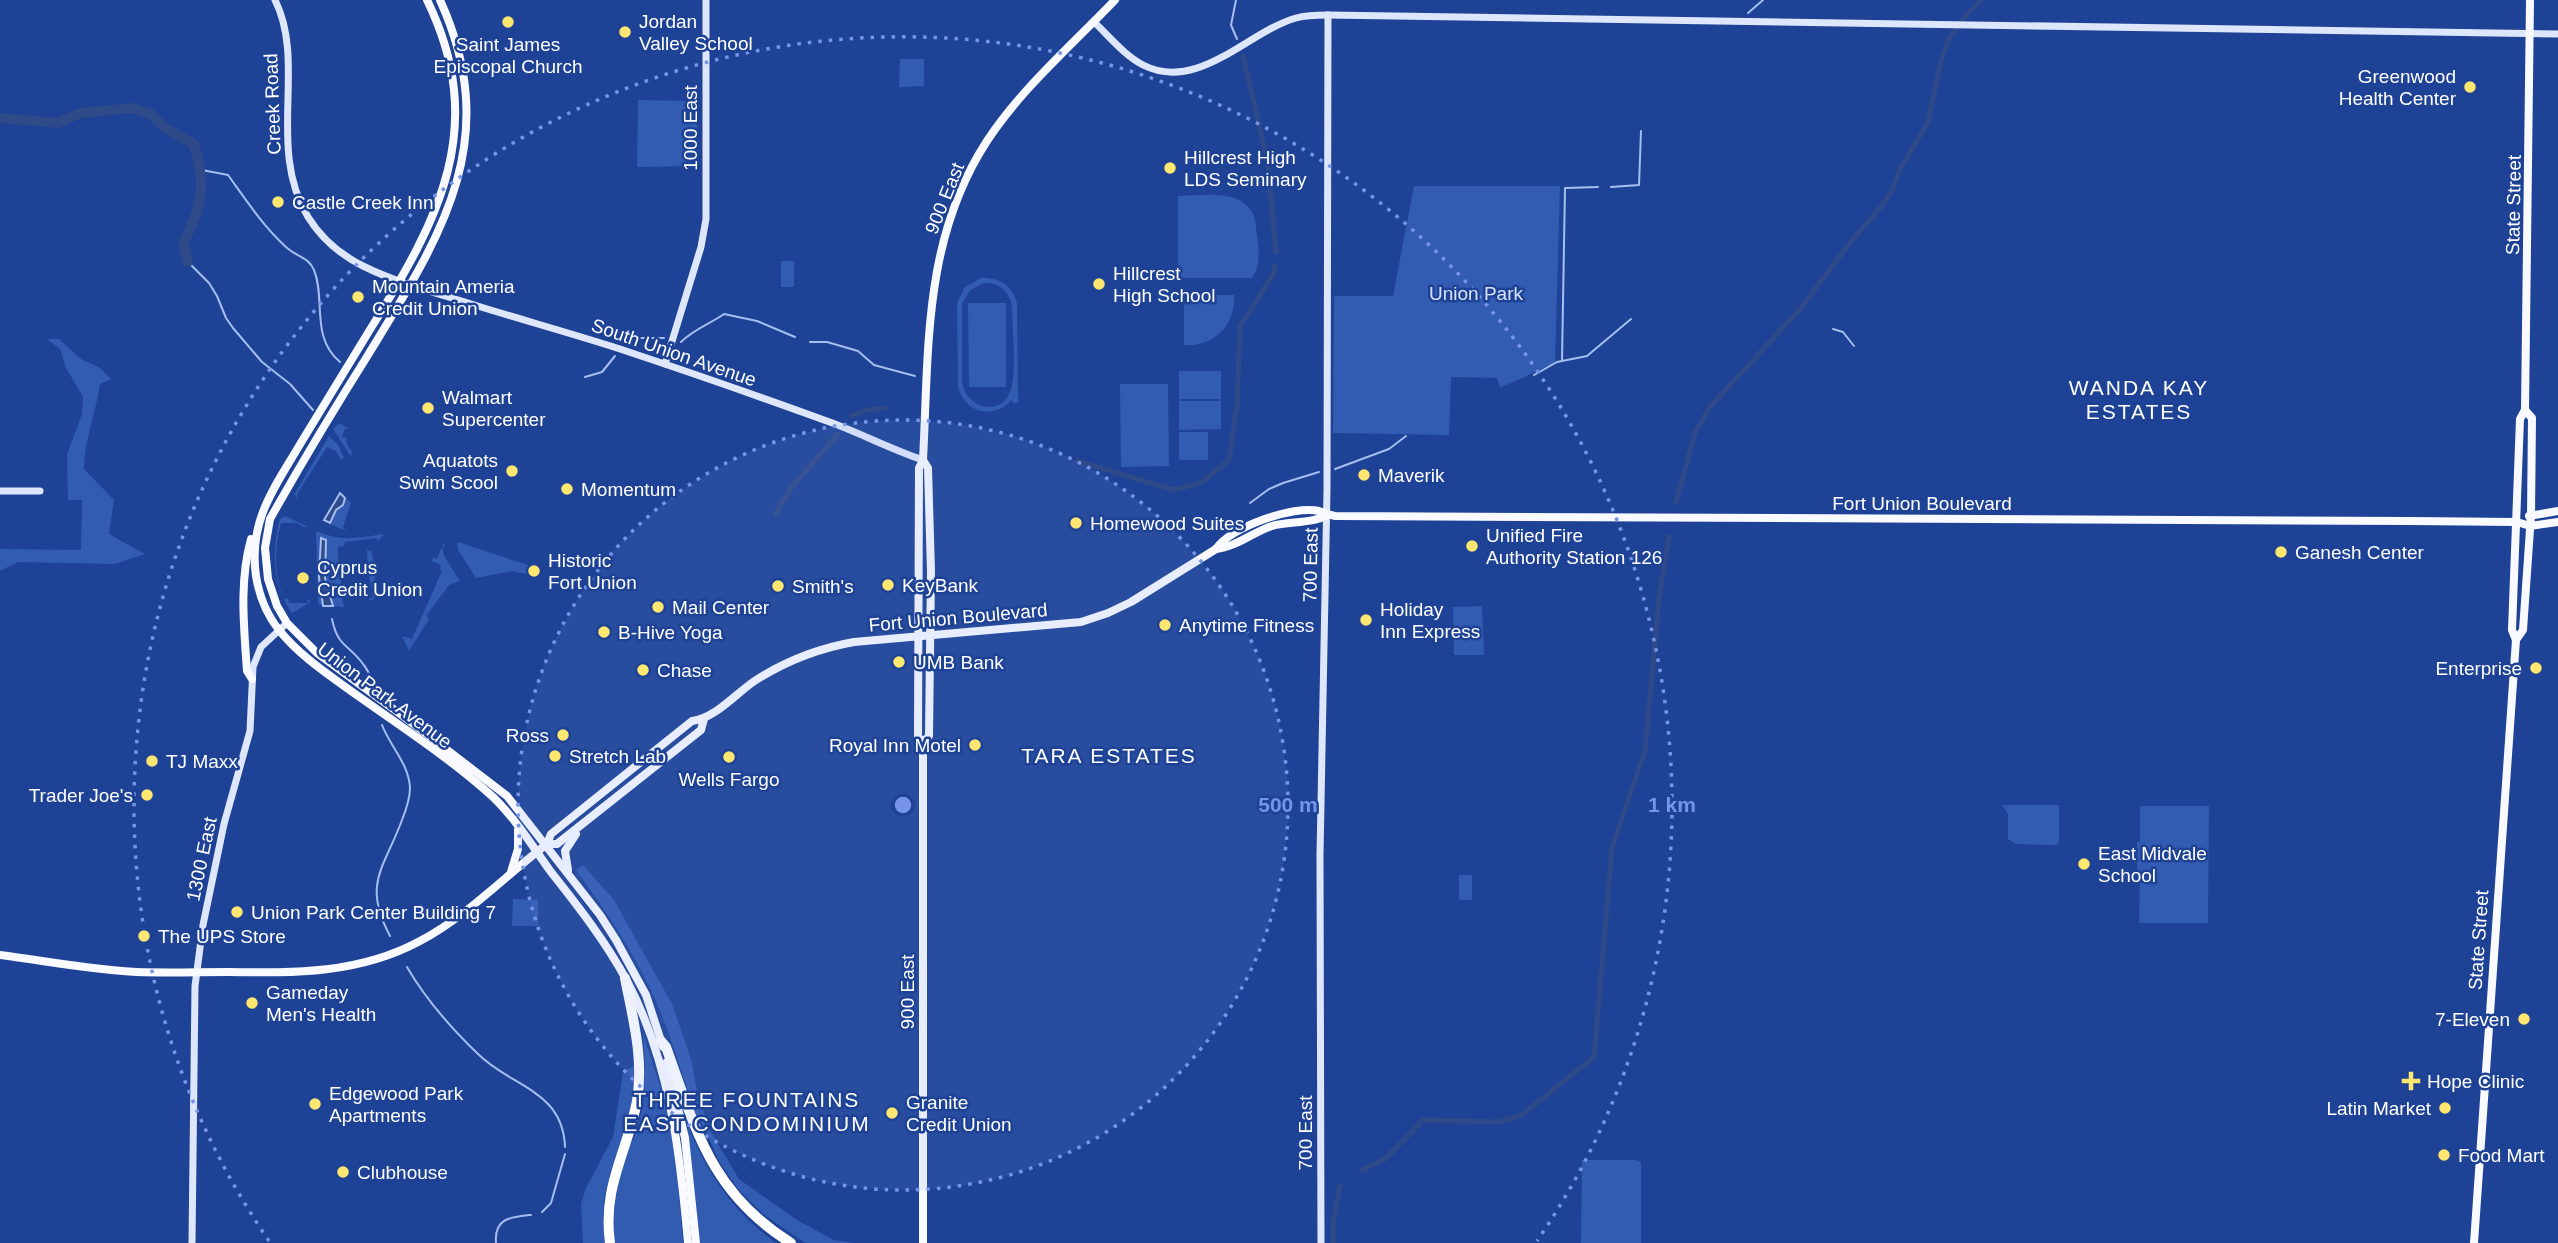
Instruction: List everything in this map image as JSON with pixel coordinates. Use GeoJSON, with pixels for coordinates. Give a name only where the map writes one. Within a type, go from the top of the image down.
{"type":"FeatureCollection","features":[{"type":"Feature","properties":{"kind":"highway"},"geometry":{"type":"LineString","coordinates":[[610,1243],[607,1219],[610,1194],[637,1098],[640,1049],[625,978]]}},
{"type":"Feature","properties":{"kind":"highway"},"geometry":{"type":"LineString","coordinates":[[661,1041],[666,1047],[698,1137],[720,1178],[750,1212],[791,1243]]}},
{"type":"Feature","properties":{"kind":"main road","name":"Union Park Avenue"},"geometry":{"type":"LineString","coordinates":[[427,0],[444,38],[456,105],[454,143],[440,201],[401,281],[331,393],[257,523],[254,545],[256,577],[261,598],[279,630],[309,661],[493,797],[575,903],[625,978],[653,1042],[668,1094],[679,1149],[688,1243]]}},
{"type":"Feature","properties":{"kind":"main road","name":"Union Park Avenue"},"geometry":{"type":"LineString","coordinates":[[440,0],[455,36],[463,68],[467,102],[460,172],[448,209],[411,285],[272,515],[266,537],[268,579],[277,606],[287,624],[317,653],[508,796],[600,915],[626,955],[646,995],[661,1041],[683,1130],[696,1243]]}},
{"type":"Feature","properties":{"kind":"main road","name":"900 East"},"geometry":{"type":"LineString","coordinates":[[923,742],[918,737],[919,468],[923,460],[932,297],[949,217],[970,171],[999,125],[1115,0]]}},
{"type":"Feature","properties":{"kind":"main road","name":"State Street"},"geometry":{"type":"LineString","coordinates":[[2474,1243],[2516,640],[2512,630],[2520,419],[2525,410],[2530,0]]}},
{"type":"Feature","properties":{"kind":"main road"},"geometry":{"type":"LineString","coordinates":[[325,425],[325,416],[334,399],[331,393]]}},
{"type":"Feature","properties":{"kind":"main road","name":"State Street"},"geometry":{"type":"LineString","coordinates":[[2516,640],[2523,630],[2531,515],[2532,418],[2525,410]]}},
{"type":"Feature","properties":{"kind":"main road","name":"900 East"},"geometry":{"type":"LineString","coordinates":[[923,460],[928,468],[930,635],[929,736],[923,742],[923,1243]]}},
{"type":"Feature","properties":{"kind":"main road","name":"Fort Union Boulevard"},"geometry":{"type":"LineString","coordinates":[[0,955],[123,971],[316,972],[374,961],[434,933],[547,844],[551,834],[692,721],[704,719],[756,680],[800,658],[842,644],[1057,625],[1100,617],[1142,596],[1216,549],[1222,540],[1269,518],[1320,511],[1327,515],[2517,522]]}},
{"type":"Feature","properties":{"kind":"main road"},"geometry":{"type":"LineString","coordinates":[[2517,522],[2531,515],[2558,511]]}},
{"type":"Feature","properties":{"kind":"main road"},"geometry":{"type":"LineString","coordinates":[[2517,522],[2530,526],[2558,522]]}},
{"type":"Feature","properties":{"kind":"main road"},"geometry":{"type":"LineString","coordinates":[[252,678],[247,671],[243,590],[248,550],[257,523]]}},
{"type":"Feature","properties":{"kind":"main road","name":"Fort Union Boulevard"},"geometry":{"type":"LineString","coordinates":[[547,844],[556,844],[701,730],[704,719]]}},
{"type":"Feature","properties":{"kind":"main road"},"geometry":{"type":"LineString","coordinates":[[570,876],[565,856],[566,847],[585,822]]}},
{"type":"Feature","properties":{"kind":"main road"},"geometry":{"type":"LineString","coordinates":[[510,873],[518,849],[517,827]]}},
{"type":"Feature","properties":{"kind":"street","name":"Creek Road"},"geometry":{"type":"LineString","coordinates":[[275,0],[286,38],[288,154],[298,198],[313,223],[335,247],[361,265],[411,285]]}},
{"type":"Feature","properties":{"kind":"street","name":"1000 East"},"geometry":{"type":"LineString","coordinates":[[665,364],[699,255],[706,219],[706,0]]}},
{"type":"Feature","properties":{"kind":"street"},"geometry":{"type":"LineString","coordinates":[[1094,22],[1133,59],[1154,70],[1175,73],[1207,64],[1295,18],[1328,15],[2558,34]]}},
{"type":"Feature","properties":{"kind":"street","name":"700 East"},"geometry":{"type":"LineString","coordinates":[[1321,1243],[1320,855],[1327,515],[1328,15]]}},
{"type":"Feature","properties":{"kind":"street","name":"South Union Avenue"},"geometry":{"type":"LineString","coordinates":[[411,285],[665,364],[837,425],[923,460]]}},
{"type":"Feature","properties":{"kind":"street"},"geometry":{"type":"LineString","coordinates":[[0,491],[40,491]]}},
{"type":"Feature","properties":{"kind":"street","name":"1300 East"},"geometry":{"type":"LineString","coordinates":[[192,1243],[196,972],[221,834],[250,731],[252,678],[258,651],[287,624]]}},
{"type":"Feature","properties":{"kind":"green space"},"geometry":{"type":"Polygon","coordinates":[[[900,59],[924,59],[924,86],[899,87],[900,59]]]}},
{"type":"Feature","properties":{"kind":"green space"},"geometry":{"type":"Polygon","coordinates":[[[638,100],[697,101],[697,166],[637,167],[638,100]]]}},
{"type":"Feature","properties":{"kind":"green space","name":"Union Park"},"geometry":{"type":"Polygon","coordinates":[[[1414,186],[1560,186],[1555,363],[1500,388],[1497,378],[1451,377],[1449,435],[1333,433],[1334,296],[1393,296],[1414,186]]]}},
{"type":"Feature","properties":{"kind":"green space"},"geometry":{"type":"Polygon","coordinates":[[[1219,195],[1239,200],[1247,206],[1255,219],[1258,247],[1258,263],[1252,278],[1183,278],[1178,273],[1178,196],[1219,195]]]}},
{"type":"Feature","properties":{"kind":"green space"},"geometry":{"type":"Polygon","coordinates":[[[781,261],[794,261],[794,287],[781,287],[781,261]]]}},
{"type":"Feature","properties":{"kind":"green space"},"geometry":{"type":"Polygon","coordinates":[[[981,278],[994,279],[1004,283],[1015,297],[1018,403],[1013,403],[1012,400],[997,410],[980,411],[967,403],[962,396],[958,387],[957,303],[965,287],[981,278]],[[990,283],[970,290],[962,304],[962,382],[970,399],[977,404],[993,407],[1007,398],[1011,389],[1014,349],[1009,297],[999,286],[990,283]]]}},
{"type":"Feature","properties":{"kind":"green space"},"geometry":{"type":"Polygon","coordinates":[[[1187,295],[1234,295],[1234,306],[1227,325],[1214,338],[1195,345],[1184,345],[1184,298],[1187,295]]]}},
{"type":"Feature","properties":{"kind":"green space"},"geometry":{"type":"Polygon","coordinates":[[[968,303],[1006,303],[1006,387],[969,387],[968,303]]]}},
{"type":"Feature","properties":{"kind":"green space"},"geometry":{"type":"Polygon","coordinates":[[[47,339],[59,339],[81,359],[100,368],[111,379],[100,384],[84,469],[114,500],[109,534],[145,554],[115,564],[18,562],[0,571],[0,549],[81,550],[82,500],[68,500],[67,454],[82,414],[83,397],[66,368],[60,349],[47,339]]]}},
{"type":"Feature","properties":{"kind":"green space"},"geometry":{"type":"Polygon","coordinates":[[[1179,371],[1221,371],[1221,399],[1179,399],[1179,371]]]}},
{"type":"Feature","properties":{"kind":"green space"},"geometry":{"type":"Polygon","coordinates":[[[1120,384],[1168,384],[1169,466],[1121,467],[1120,384]]]}},
{"type":"Feature","properties":{"kind":"green space"},"geometry":{"type":"Polygon","coordinates":[[[1179,401],[1221,401],[1221,429],[1179,430],[1179,401]]]}},
{"type":"Feature","properties":{"kind":"green space"},"geometry":{"type":"Polygon","coordinates":[[[339,423],[349,429],[345,429],[342,436],[347,439],[351,457],[333,429],[339,423]]]}},
{"type":"Feature","properties":{"kind":"green space"},"geometry":{"type":"Polygon","coordinates":[[[1179,432],[1208,432],[1208,460],[1179,460],[1179,432]]]}},
{"type":"Feature","properties":{"kind":"green space"},"geometry":{"type":"Polygon","coordinates":[[[329,436],[338,445],[344,458],[341,460],[336,451],[327,447],[297,494],[297,499],[295,494],[292,498],[329,436]]]}},
{"type":"Feature","properties":{"kind":"green space"},"geometry":{"type":"Polygon","coordinates":[[[345,498],[351,503],[343,527],[346,531],[330,524],[345,498]]]}},
{"type":"Feature","properties":{"kind":"green space"},"geometry":{"type":"Polygon","coordinates":[[[285,516],[308,527],[298,523],[281,523],[276,561],[283,597],[277,580],[275,543],[280,519],[285,516]]]}},
{"type":"Feature","properties":{"kind":"green space"},"geometry":{"type":"Polygon","coordinates":[[[316,531],[342,538],[384,534],[378,541],[376,538],[345,542],[344,546],[338,547],[338,566],[334,576],[339,567],[344,607],[333,606],[330,598],[326,573],[326,540],[319,562],[323,606],[318,604],[316,531]]]}},
{"type":"Feature","properties":{"kind":"green space"},"geometry":{"type":"Polygon","coordinates":[[[457,543],[534,567],[530,575],[512,571],[476,578],[458,550],[457,543]]]}},
{"type":"Feature","properties":{"kind":"green space"},"geometry":{"type":"Polygon","coordinates":[[[443,544],[446,545],[442,547],[444,556],[460,581],[449,585],[426,616],[429,619],[409,651],[402,636],[412,639],[442,571],[441,565],[432,561],[433,557],[437,559],[443,544]]]}},
{"type":"Feature","properties":{"kind":"green space"},"geometry":{"type":"Polygon","coordinates":[[[367,550],[372,551],[377,596],[371,601],[369,599],[373,597],[367,550]]]}},
{"type":"Feature","properties":{"kind":"green space"},"geometry":{"type":"Polygon","coordinates":[[[288,598],[289,603],[307,603],[308,599],[310,600],[309,603],[292,613],[284,599],[288,598]]]}},
{"type":"Feature","properties":{"kind":"green space"},"geometry":{"type":"Polygon","coordinates":[[[1482,606],[1484,655],[1454,655],[1453,607],[1482,606]]]}},
{"type":"Feature","properties":{"kind":"green space"},"geometry":{"type":"Polygon","coordinates":[[[2002,805],[2059,805],[2059,842],[2056,845],[2016,844],[2008,839],[2008,814],[2002,805]]]}},
{"type":"Feature","properties":{"kind":"green space"},"geometry":{"type":"Polygon","coordinates":[[[2140,806],[2209,806],[2208,923],[2139,923],[2140,874],[2137,874],[2137,842],[2140,842],[2140,806]]]}},
{"type":"Feature","properties":{"kind":"green space"},"geometry":{"type":"Polygon","coordinates":[[[583,865],[614,900],[672,1004],[691,1059],[697,1091],[711,1132],[739,1179],[797,1220],[834,1240],[854,1243],[805,1243],[763,1214],[738,1189],[720,1163],[699,1117],[696,1116],[666,1027],[647,982],[619,932],[576,870],[583,865]]]}},
{"type":"Feature","properties":{"kind":"green space"},"geometry":{"type":"Polygon","coordinates":[[[1459,875],[1472,875],[1472,900],[1459,900],[1459,875]]]}},
{"type":"Feature","properties":{"kind":"green space"},"geometry":{"type":"Polygon","coordinates":[[[513,899],[538,900],[538,926],[512,926],[513,899]]]}},
{"type":"Feature","properties":{"kind":"green space"},"geometry":{"type":"Polygon","coordinates":[[[643,1033],[668,1112],[683,1243],[615,1243],[613,1214],[616,1186],[642,1110],[645,1066],[643,1033]]]}},
{"type":"Feature","properties":{"kind":"green space"},"geometry":{"type":"Polygon","coordinates":[[[636,1065],[630,1115],[605,1197],[605,1243],[583,1243],[581,1204],[586,1188],[613,1137],[623,1072],[636,1065]]]}},
{"type":"Feature","properties":{"kind":"green space"},"geometry":{"type":"Polygon","coordinates":[[[687,1123],[722,1190],[746,1218],[776,1243],[700,1243],[687,1123]]]}},
{"type":"Feature","properties":{"kind":"green space"},"geometry":{"type":"Polygon","coordinates":[[[1582,1160],[1641,1162],[1641,1243],[1581,1243],[1582,1160]]]}},
{"type":"Feature","properties":{"kind":"shaded area"},"geometry":{"type":"Polygon","coordinates":[[[340,493],[345,498],[343,505],[336,510],[330,523],[324,520],[340,493]]]}},
{"type":"Feature","properties":{"kind":"shaded area"},"geometry":{"type":"Polygon","coordinates":[[[321,538],[326,540],[325,578],[333,606],[323,606],[319,577],[321,538]]]}},
{"type":"Feature","properties":{"kind":"waterway"},"geometry":{"type":"LineString","coordinates":[[1236,0],[1231,25],[1237,39]]}},
{"type":"Feature","properties":{"kind":"waterway"},"geometry":{"type":"LineString","coordinates":[[1748,13],[1763,0]]}},
{"type":"Feature","properties":{"kind":"waterway"},"geometry":{"type":"LineString","coordinates":[[1676,502],[1695,433],[1709,408],[1800,309],[1885,202],[1899,171],[1928,122],[1941,61],[1949,39],[1981,0]]}},
{"type":"Feature","properties":{"kind":"waterway"},"geometry":{"type":"LineString","coordinates":[[1243,56],[1268,163],[1276,252]]}},
{"type":"Feature","properties":{"kind":"waterway"},"geometry":{"type":"LineString","coordinates":[[0,118],[58,123],[80,113],[132,108],[151,114],[164,127],[194,144],[201,183],[195,218],[183,243],[188,262]]}},
{"type":"Feature","properties":{"kind":"waterway"},"geometry":{"type":"LineString","coordinates":[[1611,187],[1639,185],[1641,131]]}},
{"type":"Feature","properties":{"kind":"waterway"},"geometry":{"type":"LineString","coordinates":[[202,170],[228,175],[270,230],[290,250],[312,266],[317,281],[325,341],[340,362]]}},
{"type":"Feature","properties":{"kind":"waterway"},"geometry":{"type":"LineString","coordinates":[[1562,361],[1565,188],[1598,187]]}},
{"type":"Feature","properties":{"kind":"waterway"},"geometry":{"type":"LineString","coordinates":[[188,262],[209,283],[233,328],[262,362],[290,384],[313,410]]}},
{"type":"Feature","properties":{"kind":"waterway"},"geometry":{"type":"LineString","coordinates":[[1077,461],[1174,490],[1202,482],[1229,460],[1237,406],[1240,326],[1274,273],[1275,265]]}},
{"type":"Feature","properties":{"kind":"waterway"},"geometry":{"type":"LineString","coordinates":[[681,342],[724,314],[757,321],[795,337]]}},
{"type":"Feature","properties":{"kind":"waterway"},"geometry":{"type":"LineString","coordinates":[[1534,375],[1557,362],[1587,356],[1631,319]]}},
{"type":"Feature","properties":{"kind":"waterway"},"geometry":{"type":"LineString","coordinates":[[1833,329],[1843,332],[1854,346]]}},
{"type":"Feature","properties":{"kind":"waterway"},"geometry":{"type":"LineString","coordinates":[[629,343],[640,338],[664,338]]}},
{"type":"Feature","properties":{"kind":"waterway"},"geometry":{"type":"LineString","coordinates":[[810,342],[827,342],[858,351],[874,365],[915,376]]}},
{"type":"Feature","properties":{"kind":"waterway"},"geometry":{"type":"LineString","coordinates":[[585,377],[602,372],[615,356]]}},
{"type":"Feature","properties":{"kind":"waterway"},"geometry":{"type":"LineString","coordinates":[[851,416],[867,410],[885,408]]}},
{"type":"Feature","properties":{"kind":"waterway"},"geometry":{"type":"LineString","coordinates":[[775,515],[791,488],[838,434]]}},
{"type":"Feature","properties":{"kind":"waterway"},"geometry":{"type":"LineString","coordinates":[[1335,469],[1389,449],[1406,436]]}},
{"type":"Feature","properties":{"kind":"waterway"},"geometry":{"type":"LineString","coordinates":[[1250,503],[1269,489],[1319,472]]}},
{"type":"Feature","properties":{"kind":"waterway"},"geometry":{"type":"LineString","coordinates":[[1881,500],[1883,506]]}},
{"type":"Feature","properties":{"kind":"waterway"},"geometry":{"type":"LineString","coordinates":[[1362,1170],[1385,1159],[1423,1120],[1499,1122],[1522,1115],[1594,1057],[1612,848],[1645,751],[1659,598],[1669,536]]}},
{"type":"Feature","properties":{"kind":"waterway"},"geometry":{"type":"LineString","coordinates":[[332,619],[337,635],[358,658],[375,684]]}},
{"type":"Feature","properties":{"kind":"waterway"},"geometry":{"type":"LineString","coordinates":[[382,725],[403,763],[410,788],[406,808],[383,864],[377,889],[382,918],[390,936]]}},
{"type":"Feature","properties":{"kind":"waterway"},"geometry":{"type":"LineString","coordinates":[[407,967],[422,991],[478,1054],[545,1101],[562,1128],[565,1147]]}},
{"type":"Feature","properties":{"kind":"waterway"},"geometry":{"type":"LineString","coordinates":[[542,1212],[551,1203],[565,1154]]}},
{"type":"Feature","properties":{"kind":"waterway"},"geometry":{"type":"LineString","coordinates":[[1333,1243],[1333,1223],[1340,1186]]}},
{"type":"Feature","properties":{"kind":"waterway"},"geometry":{"type":"LineString","coordinates":[[496,1243],[498,1228],[505,1220],[531,1215]]}},
{"type":"Feature","properties":{"kind":"place","name":"Saint James Episcopal Church"},"geometry":{"type":"Point","coordinates":[508,22]}},
{"type":"Feature","properties":{"kind":"place","name":"Jordan Valley School"},"geometry":{"type":"Point","coordinates":[625,32]}},
{"type":"Feature","properties":{"kind":"place","name":"Greenwood Health Center"},"geometry":{"type":"Point","coordinates":[2470,87]}},
{"type":"Feature","properties":{"kind":"place","name":"Hillcrest High LDS Seminary"},"geometry":{"type":"Point","coordinates":[1170,168]}},
{"type":"Feature","properties":{"kind":"place","name":"Castle Creek Inn"},"geometry":{"type":"Point","coordinates":[278,202]}},
{"type":"Feature","properties":{"kind":"place","name":"Hillcrest High School"},"geometry":{"type":"Point","coordinates":[1099,284]}},
{"type":"Feature","properties":{"kind":"place","name":"Mountain Ameria Credit Union"},"geometry":{"type":"Point","coordinates":[358,297]}},
{"type":"Feature","properties":{"kind":"place","name":"Walmart Supercenter"},"geometry":{"type":"Point","coordinates":[428,408]}},
{"type":"Feature","properties":{"kind":"place","name":"Aquatots Swim Scool"},"geometry":{"type":"Point","coordinates":[512,471]}},
{"type":"Feature","properties":{"kind":"place","name":"Maverik"},"geometry":{"type":"Point","coordinates":[1364,475]}},
{"type":"Feature","properties":{"kind":"place","name":"Momentum"},"geometry":{"type":"Point","coordinates":[567,489]}},
{"type":"Feature","properties":{"kind":"place","name":"Homewood Suites"},"geometry":{"type":"Point","coordinates":[1076,523]}},
{"type":"Feature","properties":{"kind":"place","name":"Unified Fire Authority Station 126"},"geometry":{"type":"Point","coordinates":[1472,546]}},
{"type":"Feature","properties":{"kind":"place","name":"Ganesh Center"},"geometry":{"type":"Point","coordinates":[2281,552]}},
{"type":"Feature","properties":{"kind":"place","name":"Historic Fort Union"},"geometry":{"type":"Point","coordinates":[534,571]}},
{"type":"Feature","properties":{"kind":"place","name":"Cyprus Credit Union"},"geometry":{"type":"Point","coordinates":[303,578]}},
{"type":"Feature","properties":{"kind":"place","name":"KeyBank"},"geometry":{"type":"Point","coordinates":[888,585]}},
{"type":"Feature","properties":{"kind":"place","name":"Smith's"},"geometry":{"type":"Point","coordinates":[778,586]}},
{"type":"Feature","properties":{"kind":"place","name":"Mail Center"},"geometry":{"type":"Point","coordinates":[658,607]}},
{"type":"Feature","properties":{"kind":"place","name":"Holiday Inn Express"},"geometry":{"type":"Point","coordinates":[1366,620]}},
{"type":"Feature","properties":{"kind":"place","name":"Anytime Fitness"},"geometry":{"type":"Point","coordinates":[1165,625]}},
{"type":"Feature","properties":{"kind":"place","name":"B-Hive Yoga"},"geometry":{"type":"Point","coordinates":[604,632]}},
{"type":"Feature","properties":{"kind":"place","name":"UMB Bank"},"geometry":{"type":"Point","coordinates":[899,662]}},
{"type":"Feature","properties":{"kind":"place","name":"Enterprise"},"geometry":{"type":"Point","coordinates":[2536,668]}},
{"type":"Feature","properties":{"kind":"place","name":"Chase"},"geometry":{"type":"Point","coordinates":[643,670]}},
{"type":"Feature","properties":{"kind":"place","name":"Ross"},"geometry":{"type":"Point","coordinates":[563,735]}},
{"type":"Feature","properties":{"kind":"place","name":"Royal Inn Motel"},"geometry":{"type":"Point","coordinates":[975,745]}},
{"type":"Feature","properties":{"kind":"place","name":"Stretch Lab"},"geometry":{"type":"Point","coordinates":[555,756]}},
{"type":"Feature","properties":{"kind":"place","name":"Wells Fargo"},"geometry":{"type":"Point","coordinates":[729,757]}},
{"type":"Feature","properties":{"kind":"place","name":"TJ Maxx"},"geometry":{"type":"Point","coordinates":[152,761]}},
{"type":"Feature","properties":{"kind":"place","name":"Trader Joe's"},"geometry":{"type":"Point","coordinates":[147,795]}},
{"type":"Feature","properties":{"kind":"place","name":"East Midvale School"},"geometry":{"type":"Point","coordinates":[2084,864]}},
{"type":"Feature","properties":{"kind":"place","name":"Union Park Center Building 7"},"geometry":{"type":"Point","coordinates":[237,912]}},
{"type":"Feature","properties":{"kind":"place","name":"The UPS Store"},"geometry":{"type":"Point","coordinates":[144,936]}},
{"type":"Feature","properties":{"kind":"place","name":"Gameday Men's Health"},"geometry":{"type":"Point","coordinates":[252,1003]}},
{"type":"Feature","properties":{"kind":"place","name":"7-Eleven"},"geometry":{"type":"Point","coordinates":[2524,1019]}},
{"type":"Feature","properties":{"kind":"place","name":"Hope Clinic"},"geometry":{"type":"Point","coordinates":[2411,1081]}},
{"type":"Feature","properties":{"kind":"place","name":"Edgewood Park Apartments"},"geometry":{"type":"Point","coordinates":[315,1104]}},
{"type":"Feature","properties":{"kind":"place","name":"Latin Market"},"geometry":{"type":"Point","coordinates":[2445,1108]}},
{"type":"Feature","properties":{"kind":"place","name":"Granite Credit Union"},"geometry":{"type":"Point","coordinates":[892,1113]}},
{"type":"Feature","properties":{"kind":"place","name":"Food Mart"},"geometry":{"type":"Point","coordinates":[2444,1155]}},
{"type":"Feature","properties":{"kind":"place","name":"Clubhouse"},"geometry":{"type":"Point","coordinates":[343,1172]}},
{"type":"Feature","properties":{"kind":"district","name":"WANDA KAY ESTATES"},"geometry":{"type":"Point","coordinates":[2139,400]}},
{"type":"Feature","properties":{"kind":"district","name":"TARA ESTATES"},"geometry":{"type":"Point","coordinates":[1109,756]}},
{"type":"Feature","properties":{"kind":"district","name":"THREE FOUNTAINS EAST CONDOMINIUM"},"geometry":{"type":"Point","coordinates":[747,1112]}}]}
